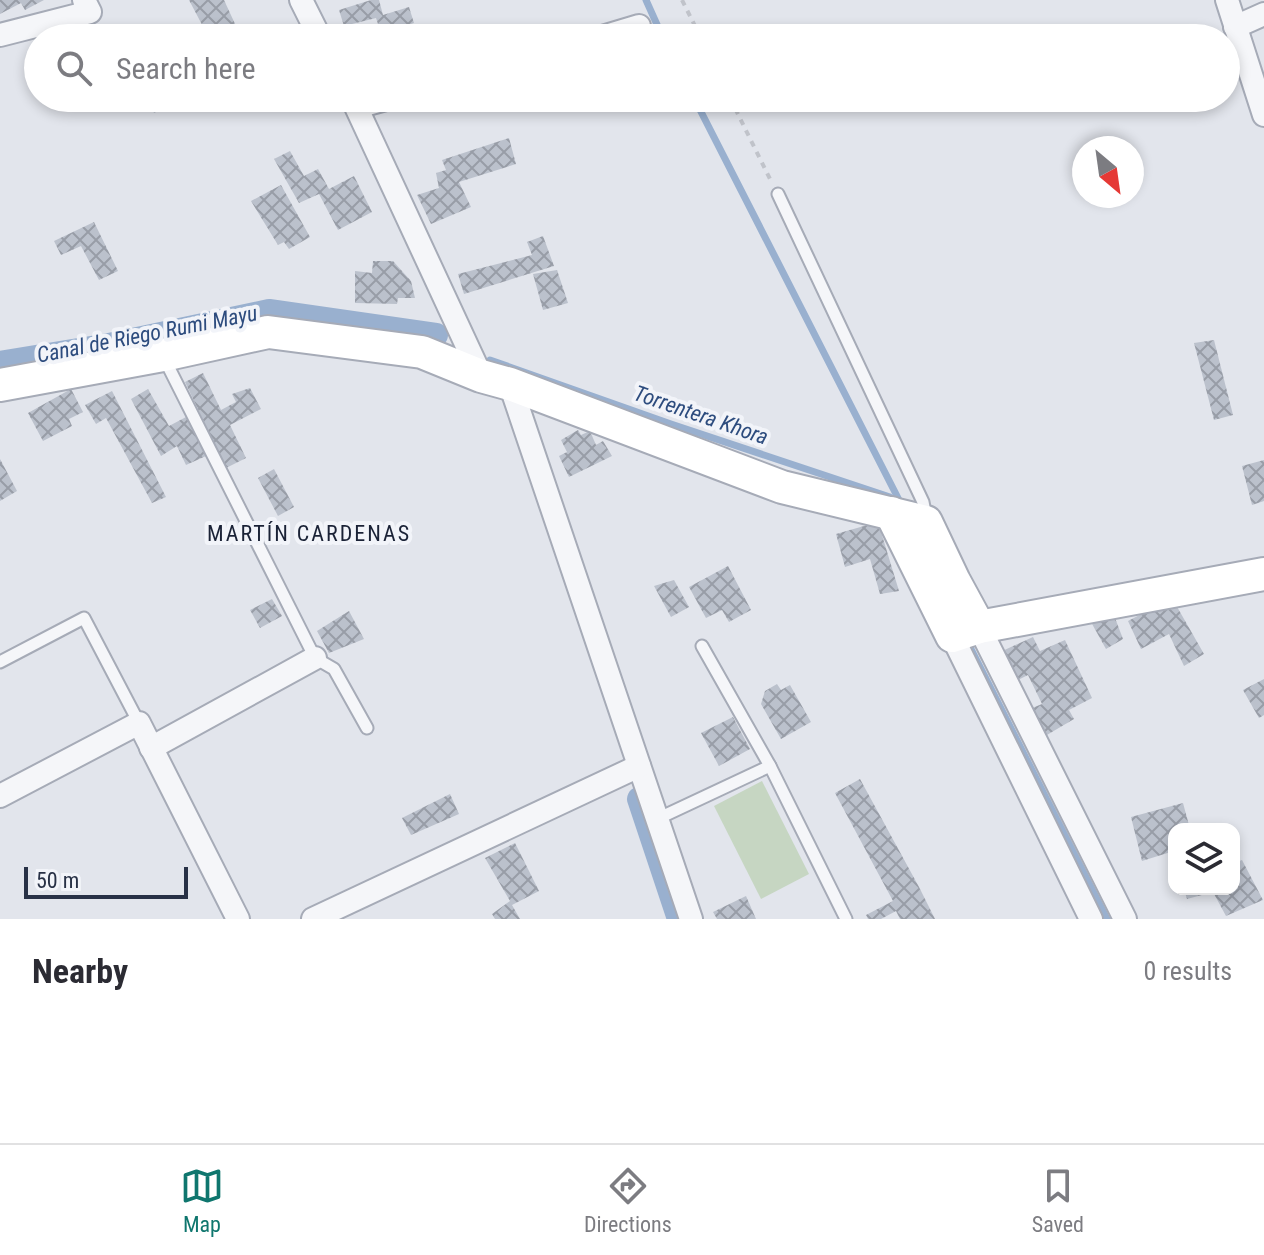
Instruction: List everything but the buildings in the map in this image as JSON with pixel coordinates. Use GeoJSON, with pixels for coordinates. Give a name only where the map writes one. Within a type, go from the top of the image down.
{"type":"FeatureCollection","features":[{"type":"Feature","properties":{"kind":"street"},"geometry":{"type":"LineString","coordinates":[[43,24],[90,12],[84,0]]}},
{"type":"Feature","properties":{"kind":"street"},"geometry":{"type":"LineString","coordinates":[[301,0],[313,24]]}},
{"type":"Feature","properties":{"kind":"street"},"geometry":{"type":"LineString","coordinates":[[1227,0],[1234,24]]}},
{"type":"Feature","properties":{"kind":"street"},"geometry":{"type":"LineString","coordinates":[[1240,25],[1264,14]]}},
{"type":"Feature","properties":{"kind":"street"},"geometry":{"type":"LineString","coordinates":[[0,35],[24,29]]}},
{"type":"Feature","properties":{"kind":"street"},"geometry":{"type":"LineString","coordinates":[[1240,42],[1264,115]]}},
{"type":"Feature","properties":{"kind":"street"},"geometry":{"type":"LineString","coordinates":[[359,112],[496,380],[639,766],[691,919]]}},
{"type":"Feature","properties":{"kind":"street"},"geometry":{"type":"LineString","coordinates":[[0,385],[268,332],[422,352],[782,487],[926,522],[954,581],[966,631],[1091,919]]}},
{"type":"Feature","properties":{"kind":"street"},"geometry":{"type":"LineString","coordinates":[[891,513],[966,631],[1125,919]]}},
{"type":"Feature","properties":{"kind":"street"},"geometry":{"type":"LineString","coordinates":[[966,631],[1264,574]]}},
{"type":"Feature","properties":{"kind":"street"},"geometry":{"type":"LineString","coordinates":[[151,748],[315,658]]}},
{"type":"Feature","properties":{"kind":"street"},"geometry":{"type":"LineString","coordinates":[[0,796],[139,723],[238,919]]}},
{"type":"Feature","properties":{"kind":"street"},"geometry":{"type":"LineString","coordinates":[[313,919],[639,766]]}},
{"type":"Feature","properties":{"kind":"lane"},"geometry":{"type":"LineString","coordinates":[[778,194],[923,502],[926,522]]}},
{"type":"Feature","properties":{"kind":"lane"},"geometry":{"type":"LineString","coordinates":[[163,355],[315,658],[334,669],[367,728]]}},
{"type":"Feature","properties":{"kind":"lane"},"geometry":{"type":"LineString","coordinates":[[0,662],[84,618],[139,723]]}},
{"type":"Feature","properties":{"kind":"lane"},"geometry":{"type":"LineString","coordinates":[[702,646],[770,766],[846,919]]}},
{"type":"Feature","properties":{"kind":"lane"},"geometry":{"type":"LineString","coordinates":[[657,819],[770,766]]}},
{"type":"Feature","properties":{"kind":"path"},"geometry":{"type":"LineString","coordinates":[[682,0],[694,24]]}},
{"type":"Feature","properties":{"kind":"path"},"geometry":{"type":"LineString","coordinates":[[737,112],[778,194]]}},
{"type":"Feature","properties":{"kind":"green space"},"geometry":{"type":"Polygon","coordinates":[[[762,781],[809,874],[761,899],[714,806],[762,781]]]}},
{"type":"Feature","properties":{"kind":"waterway"},"geometry":{"type":"LineString","coordinates":[[646,0],[657,24]]}},
{"type":"Feature","properties":{"kind":"waterway"},"geometry":{"type":"LineString","coordinates":[[701,112],[899,500]]}},
{"type":"Feature","properties":{"kind":"waterway","name":"Canal de Riego Rumi Mayu"},"geometry":{"type":"LineString","coordinates":[[0,363],[109,345],[269,311],[436,335]]}},
{"type":"Feature","properties":{"kind":"waterway","name":"Torrentera Khora"},"geometry":{"type":"LineString","coordinates":[[490,360],[890,497]]}},
{"type":"Feature","properties":{"kind":"waterway","name":"Torrentera Khora"},"geometry":{"type":"LineString","coordinates":[[969,645],[1107,919]]}},
{"type":"Feature","properties":{"kind":"waterway","name":"Canal de Riego Rumi Mayu"},"geometry":{"type":"LineString","coordinates":[[639,799],[679,919]]}},
{"type":"Feature","properties":{"kind":"district","name":"MARTÍN CARDENAS"},"geometry":{"type":"Point","coordinates":[309,533]}}]}
